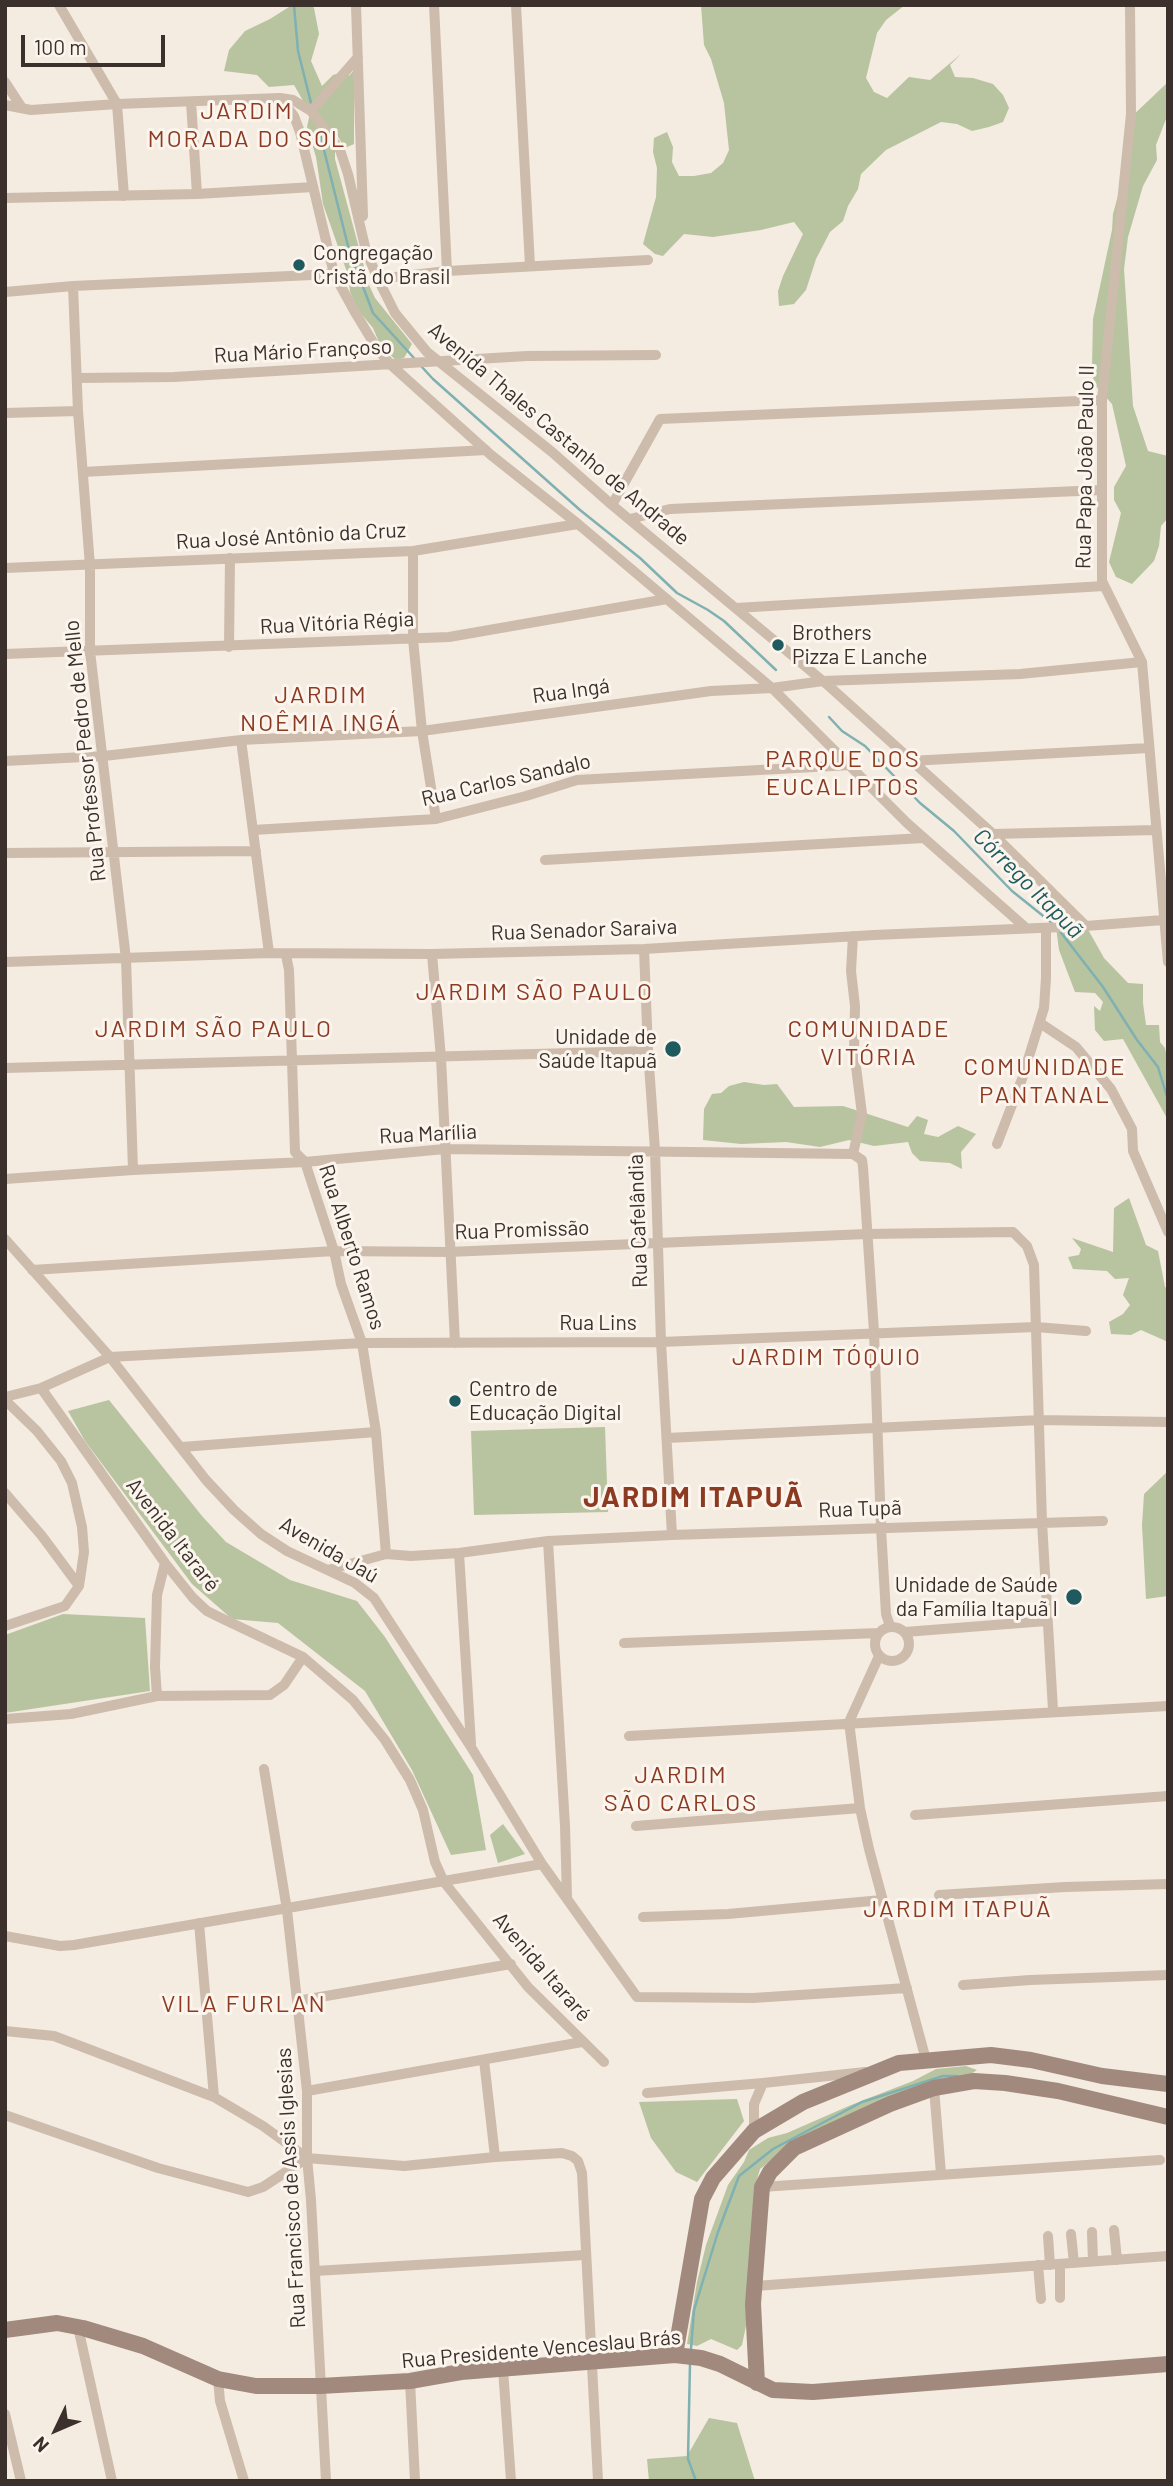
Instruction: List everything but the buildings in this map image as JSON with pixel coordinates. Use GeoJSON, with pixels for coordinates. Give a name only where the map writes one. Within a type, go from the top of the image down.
{"type":"FeatureCollection","features":[{"type":"Feature","properties":{"kind":"street"},"geometry":{"type":"LineString","coordinates":[[60,5],[117,104],[124,196]]}},
{"type":"Feature","properties":{"kind":"street"},"geometry":{"type":"LineString","coordinates":[[356,5],[366,251]]}},
{"type":"Feature","properties":{"kind":"street"},"geometry":{"type":"LineString","coordinates":[[434,5],[447,271]]}},
{"type":"Feature","properties":{"kind":"street"},"geometry":{"type":"LineString","coordinates":[[516,5],[530,266]]}},
{"type":"Feature","properties":{"kind":"street","name":"Rua Papa João Paulo II"},"geometry":{"type":"LineString","coordinates":[[1130,5],[1131,114],[1102,400],[1102,581],[1142,662],[1156,830],[1164,882],[1163,920],[1168,962]]}},
{"type":"Feature","properties":{"kind":"street"},"geometry":{"type":"LineString","coordinates":[[5,105],[31,110],[280,98],[293,100],[311,111],[358,57]]}},
{"type":"Feature","properties":{"kind":"street"},"geometry":{"type":"LineString","coordinates":[[5,82],[22,108]]}},
{"type":"Feature","properties":{"kind":"street"},"geometry":{"type":"LineString","coordinates":[[280,98],[294,116],[300,132],[334,274],[376,347],[391,365],[486,450],[772,688],[923,838],[1026,928]]}},
{"type":"Feature","properties":{"kind":"street"},"geometry":{"type":"LineString","coordinates":[[191,102],[197,194]]}},
{"type":"Feature","properties":{"kind":"street","name":"Avenida Thales Castanho de Andrade"},"geometry":{"type":"LineString","coordinates":[[311,111],[340,150],[366,251],[395,313],[409,332],[437,361],[552,452],[823,681],[993,834],[1086,926]]}},
{"type":"Feature","properties":{"kind":"street"},"geometry":{"type":"LineString","coordinates":[[5,198],[197,194],[313,187]]}},
{"type":"Feature","properties":{"kind":"street"},"geometry":{"type":"LineString","coordinates":[[378,279],[447,271],[648,260]]}},
{"type":"Feature","properties":{"kind":"street"},"geometry":{"type":"LineString","coordinates":[[5,292],[73,286],[334,274]]}},
{"type":"Feature","properties":{"kind":"street","name":"Rua Professor Pedro de Mello"},"geometry":{"type":"LineString","coordinates":[[73,286],[78,411],[90,566],[90,651],[126,959],[133,1170]]}},
{"type":"Feature","properties":{"kind":"street","name":"Rua Mário Françoso"},"geometry":{"type":"LineString","coordinates":[[77,378],[174,377],[527,356],[656,355]]}},
{"type":"Feature","properties":{"kind":"street"},"geometry":{"type":"LineString","coordinates":[[612,505],[660,419],[1102,400]]}},
{"type":"Feature","properties":{"kind":"street"},"geometry":{"type":"LineString","coordinates":[[5,412],[78,411]]}},
{"type":"Feature","properties":{"kind":"street"},"geometry":{"type":"LineString","coordinates":[[83,472],[486,450]]}},
{"type":"Feature","properties":{"kind":"street"},"geometry":{"type":"LineString","coordinates":[[630,519],[670,509],[1101,490]]}},
{"type":"Feature","properties":{"kind":"street","name":"Rua José Antônio da Cruz"},"geometry":{"type":"LineString","coordinates":[[5,568],[413,551],[578,524]]}},
{"type":"Feature","properties":{"kind":"street"},"geometry":{"type":"LineString","coordinates":[[413,551],[413,639],[422,731],[436,819]]}},
{"type":"Feature","properties":{"kind":"street"},"geometry":{"type":"LineString","coordinates":[[229,647],[230,558]]}},
{"type":"Feature","properties":{"kind":"street"},"geometry":{"type":"LineString","coordinates":[[736,608],[1104,586]]}},
{"type":"Feature","properties":{"kind":"street","name":"Rua Vitória Régia"},"geometry":{"type":"LineString","coordinates":[[5,654],[449,638],[667,599]]}},
{"type":"Feature","properties":{"kind":"street","name":"Rua Ingá"},"geometry":{"type":"LineString","coordinates":[[5,761],[104,756],[241,740],[422,731],[711,691],[772,688],[823,681],[1020,674],[1142,662]]}},
{"type":"Feature","properties":{"kind":"street"},"geometry":{"type":"LineString","coordinates":[[241,740],[269,953]]}},
{"type":"Feature","properties":{"kind":"street"},"geometry":{"type":"LineString","coordinates":[[910,761],[1149,748]]}},
{"type":"Feature","properties":{"kind":"street","name":"Rua Carlos Sandalo"},"geometry":{"type":"LineString","coordinates":[[253,830],[436,819],[577,780],[851,765]]}},
{"type":"Feature","properties":{"kind":"street"},"geometry":{"type":"LineString","coordinates":[[993,834],[1156,830]]}},
{"type":"Feature","properties":{"kind":"street"},"geometry":{"type":"LineString","coordinates":[[545,860],[923,838]]}},
{"type":"Feature","properties":{"kind":"street"},"geometry":{"type":"LineString","coordinates":[[5,853],[256,851]]}},
{"type":"Feature","properties":{"kind":"street","name":"Rua Senador Saraiva"},"geometry":{"type":"LineString","coordinates":[[5,961],[269,953],[432,954],[643,949],[1163,920]]}},
{"type":"Feature","properties":{"kind":"street"},"geometry":{"type":"LineString","coordinates":[[997,1144],[1040,1023],[1046,978],[1046,928]]}},
{"type":"Feature","properties":{"kind":"street"},"geometry":{"type":"LineString","coordinates":[[853,936],[851,971],[855,1006],[854,1051],[862,1115],[853,1154],[862,1160],[874,1332],[876,1429],[886,1614],[890,1626]]}},
{"type":"Feature","properties":{"kind":"street","name":"Rua Cafelândia"},"geometry":{"type":"LineString","coordinates":[[643,949],[655,1150],[671,1535]]}},
{"type":"Feature","properties":{"kind":"street"},"geometry":{"type":"LineString","coordinates":[[432,954],[441,1058],[454,1343]]}},
{"type":"Feature","properties":{"kind":"street","name":"Rua Alberto Ramos"},"geometry":{"type":"LineString","coordinates":[[286,955],[289,970],[295,1152],[306,1162],[334,1251],[341,1284],[362,1343],[376,1432],[386,1554]]}},
{"type":"Feature","properties":{"kind":"street"},"geometry":{"type":"LineString","coordinates":[[1040,1023],[1076,1046],[1111,1089],[1132,1129],[1133,1151],[1168,1233]]}},
{"type":"Feature","properties":{"kind":"street"},"geometry":{"type":"LineString","coordinates":[[5,1068],[648,1051]]}},
{"type":"Feature","properties":{"kind":"street","name":"Rua Marília"},"geometry":{"type":"LineString","coordinates":[[5,1179],[306,1162],[445,1149],[853,1154]]}},
{"type":"Feature","properties":{"kind":"street","name":"Rua Promissão"},"geometry":{"type":"LineString","coordinates":[[32,1270],[334,1251],[449,1252],[866,1234],[1013,1232],[1027,1246],[1032,1256],[1036,1327]]}},
{"type":"Feature","properties":{"kind":"street","name":"Avenida Jaú"},"geometry":{"type":"LineString","coordinates":[[5,1239],[110,1357],[206,1480],[261,1534],[302,1559],[367,1590],[374,1598],[471,1747],[541,1864],[637,1997],[753,1998],[906,1988]]}},
{"type":"Feature","properties":{"kind":"street"},"geometry":{"type":"LineString","coordinates":[[1036,1327],[1046,1621],[1053,1710]]}},
{"type":"Feature","properties":{"kind":"street","name":"Rua Lins"},"geometry":{"type":"LineString","coordinates":[[110,1357],[362,1343],[661,1342],[1036,1327],[1086,1331]]}},
{"type":"Feature","properties":{"kind":"street"},"geometry":{"type":"LineString","coordinates":[[5,1626],[65,1606],[76,1595],[84,1552],[82,1527],[72,1483],[53,1451],[5,1399],[41,1388],[110,1357]]}},
{"type":"Feature","properties":{"kind":"street","name":"Avenida Itararé"},"geometry":{"type":"LineString","coordinates":[[41,1388],[164,1563],[193,1598],[207,1611],[303,1657],[353,1700],[401,1764],[423,1810],[435,1862],[444,1882],[528,1987],[604,2062]]}},
{"type":"Feature","properties":{"kind":"street"},"geometry":{"type":"LineString","coordinates":[[667,1438],[1040,1420],[1168,1422]]}},
{"type":"Feature","properties":{"kind":"street"},"geometry":{"type":"LineString","coordinates":[[182,1447],[376,1432]]}},
{"type":"Feature","properties":{"kind":"street"},"geometry":{"type":"LineString","coordinates":[[5,1493],[79,1586]]}},
{"type":"Feature","properties":{"kind":"street","name":"Rua Tupã"},"geometry":{"type":"LineString","coordinates":[[328,1570],[386,1554],[411,1556],[459,1553],[548,1541],[1103,1521]]}},
{"type":"Feature","properties":{"kind":"street"},"geometry":{"type":"LineString","coordinates":[[548,1541],[567,1900]]}},
{"type":"Feature","properties":{"kind":"street"},"geometry":{"type":"LineString","coordinates":[[459,1553],[471,1747]]}},
{"type":"Feature","properties":{"kind":"street"},"geometry":{"type":"LineString","coordinates":[[158,1696],[155,1667],[157,1595],[164,1563]]}},
{"type":"Feature","properties":{"kind":"street"},"geometry":{"type":"LineString","coordinates":[[624,1643],[878,1633],[890,1626],[905,1632],[1046,1621]]}},
{"type":"Feature","properties":{"kind":"street"},"geometry":{"type":"LineString","coordinates":[[879,1656],[893,1661],[903,1657],[909,1647],[905,1632]]}},
{"type":"Feature","properties":{"kind":"street"},"geometry":{"type":"LineString","coordinates":[[878,1633],[875,1642],[879,1656],[849,1722],[860,1808],[926,2060]]}},
{"type":"Feature","properties":{"kind":"street"},"geometry":{"type":"LineString","coordinates":[[5,1719],[71,1714],[158,1696],[270,1695],[284,1685],[303,1657]]}},
{"type":"Feature","properties":{"kind":"street"},"geometry":{"type":"LineString","coordinates":[[629,1736],[1053,1710],[1168,1706]]}},
{"type":"Feature","properties":{"kind":"street","name":"Rua Francisco de Assis Iglesias"},"geometry":{"type":"LineString","coordinates":[[264,1769],[287,1910],[307,2091],[307,2158],[326,2481]]}},
{"type":"Feature","properties":{"kind":"street"},"geometry":{"type":"LineString","coordinates":[[915,1815],[1168,1796]]}},
{"type":"Feature","properties":{"kind":"street"},"geometry":{"type":"LineString","coordinates":[[636,1825],[860,1808]]}},
{"type":"Feature","properties":{"kind":"street"},"geometry":{"type":"LineString","coordinates":[[5,1936],[60,1946],[75,1945],[541,1864]]}},
{"type":"Feature","properties":{"kind":"street"},"geometry":{"type":"LineString","coordinates":[[939,1895],[1168,1884]]}},
{"type":"Feature","properties":{"kind":"street"},"geometry":{"type":"LineString","coordinates":[[643,1917],[728,1914],[882,1900]]}},
{"type":"Feature","properties":{"kind":"street"},"geometry":{"type":"LineString","coordinates":[[199,1923],[214,2097]]}},
{"type":"Feature","properties":{"kind":"street"},"geometry":{"type":"LineString","coordinates":[[297,2001],[512,1964]]}},
{"type":"Feature","properties":{"kind":"street"},"geometry":{"type":"LineString","coordinates":[[963,1985],[1168,1975]]}},
{"type":"Feature","properties":{"kind":"street"},"geometry":{"type":"LineString","coordinates":[[5,2031],[54,2036],[214,2097],[263,2126],[307,2158],[404,2166],[562,2153],[576,2158],[582,2173],[598,2481]]}},
{"type":"Feature","properties":{"kind":"street"},"geometry":{"type":"LineString","coordinates":[[307,2091],[582,2042]]}},
{"type":"Feature","properties":{"kind":"street"},"geometry":{"type":"LineString","coordinates":[[687,2357],[702,2199],[718,2172],[754,2131],[803,2102],[899,2063],[991,2055],[1031,2060],[1102,2076],[1168,2084]]}},
{"type":"Feature","properties":{"kind":"street"},"geometry":{"type":"LineString","coordinates":[[484,2060],[495,2157]]}},
{"type":"Feature","properties":{"kind":"street"},"geometry":{"type":"LineString","coordinates":[[647,2093],[879,2070]]}},
{"type":"Feature","properties":{"kind":"street"},"geometry":{"type":"LineString","coordinates":[[757,2383],[753,2304],[762,2187],[770,2172],[794,2148],[879,2109],[934,2088],[974,2081],[1058,2091],[1168,2116]]}},
{"type":"Feature","properties":{"kind":"street"},"geometry":{"type":"LineString","coordinates":[[754,2131],[754,2104],[763,2083]]}},
{"type":"Feature","properties":{"kind":"street"},"geometry":{"type":"LineString","coordinates":[[934,2088],[942,2174]]}},
{"type":"Feature","properties":{"kind":"street"},"geometry":{"type":"LineString","coordinates":[[5,2115],[158,2168],[241,2191],[255,2191],[263,2187],[307,2158]]}},
{"type":"Feature","properties":{"kind":"street"},"geometry":{"type":"LineString","coordinates":[[762,2187],[1160,2160]]}},
{"type":"Feature","properties":{"kind":"street"},"geometry":{"type":"LineString","coordinates":[[1114,2230],[1117,2260]]}},
{"type":"Feature","properties":{"kind":"street"},"geometry":{"type":"LineString","coordinates":[[1092,2232],[1093,2262]]}},
{"type":"Feature","properties":{"kind":"street"},"geometry":{"type":"LineString","coordinates":[[1071,2234],[1074,2263]]}},
{"type":"Feature","properties":{"kind":"street"},"geometry":{"type":"LineString","coordinates":[[1048,2236],[1049,2265],[1059,2298]]}},
{"type":"Feature","properties":{"kind":"street"},"geometry":{"type":"LineString","coordinates":[[315,2271],[585,2255]]}},
{"type":"Feature","properties":{"kind":"street"},"geometry":{"type":"LineString","coordinates":[[755,2286],[1168,2256]]}},
{"type":"Feature","properties":{"kind":"street"},"geometry":{"type":"LineString","coordinates":[[1041,2298],[1049,2265]]}},
{"type":"Feature","properties":{"kind":"street","name":"Rua Presidente Venceslau Brás"},"geometry":{"type":"LineString","coordinates":[[5,2330],[57,2323],[78,2327],[143,2346],[218,2379],[256,2386],[410,2381],[461,2372],[687,2357],[720,2364],[774,2390],[813,2392],[1168,2364]]}},
{"type":"Feature","properties":{"kind":"street"},"geometry":{"type":"LineString","coordinates":[[78,2327],[112,2481]]}},
{"type":"Feature","properties":{"kind":"street"},"geometry":{"type":"LineString","coordinates":[[503,2369],[511,2481]]}},
{"type":"Feature","properties":{"kind":"street"},"geometry":{"type":"LineString","coordinates":[[218,2379],[220,2401],[244,2481]]}},
{"type":"Feature","properties":{"kind":"street"},"geometry":{"type":"LineString","coordinates":[[410,2381],[415,2481]]}},
{"type":"Feature","properties":{"kind":"street"},"geometry":{"type":"LineString","coordinates":[[5,2414],[21,2481]]}},
{"type":"Feature","properties":{"kind":"green space"},"geometry":{"type":"Polygon","coordinates":[[[292,5],[311,5],[314,8],[319,34],[311,61],[322,86],[333,75],[348,71],[349,76],[354,70],[354,144],[345,148],[337,135],[335,159],[369,285],[375,298],[412,344],[404,358],[396,360],[381,347],[373,328],[358,310],[350,292],[348,275],[323,204],[316,157],[307,127],[310,113],[294,85],[269,87],[257,75],[224,71],[229,50],[245,31],[292,5]]]}},
{"type":"Feature","properties":{"kind":"green space"},"geometry":{"type":"Polygon","coordinates":[[[701,5],[905,5],[886,20],[877,33],[866,78],[874,92],[887,98],[909,77],[930,80],[961,54],[950,65],[955,77],[973,78],[993,84],[1003,95],[1009,108],[1003,122],[989,127],[972,131],[957,124],[941,122],[886,150],[861,174],[858,189],[843,221],[830,232],[816,259],[806,290],[794,304],[779,306],[778,291],[783,276],[803,234],[794,222],[713,237],[684,234],[663,256],[655,254],[643,244],[656,197],[654,138],[667,132],[673,147],[672,162],[679,176],[711,173],[723,163],[729,150],[724,103],[704,45],[701,5]]]}},
{"type":"Feature","properties":{"kind":"green space"},"geometry":{"type":"Polygon","coordinates":[[[1168,82],[1168,114],[1156,145],[1157,160],[1143,186],[1128,237],[1124,269],[1133,406],[1148,451],[1168,456],[1168,518],[1161,526],[1154,561],[1132,584],[1116,577],[1109,562],[1121,513],[1114,500],[1114,487],[1126,466],[1112,404],[1094,384],[1093,319],[1122,181],[1127,121],[1168,82]]]}},
{"type":"Feature","properties":{"kind":"green space"},"geometry":{"type":"Polygon","coordinates":[[[1086,926],[1104,958],[1128,983],[1143,984],[1146,1025],[1159,1025],[1160,1042],[1165,1048],[1168,1063],[1168,1120],[1123,1039],[1104,1041],[1095,1030],[1094,1006],[1100,1011],[1103,1002],[1095,993],[1075,992],[1059,950],[1056,927],[1086,926]]]}},
{"type":"Feature","properties":{"kind":"green space"},"geometry":{"type":"Polygon","coordinates":[[[744,1082],[777,1084],[794,1107],[843,1106],[908,1127],[917,1116],[928,1120],[924,1134],[938,1137],[958,1126],[976,1134],[961,1152],[962,1169],[950,1163],[920,1161],[912,1153],[908,1142],[874,1146],[849,1140],[820,1147],[786,1142],[741,1144],[703,1140],[704,1109],[712,1094],[721,1093],[729,1086],[744,1082]]]}},
{"type":"Feature","properties":{"kind":"green space"},"geometry":{"type":"Polygon","coordinates":[[[1129,1198],[1146,1245],[1158,1251],[1165,1287],[1168,1289],[1168,1342],[1141,1330],[1131,1335],[1111,1334],[1109,1322],[1123,1314],[1130,1305],[1123,1295],[1129,1278],[1115,1279],[1107,1271],[1073,1269],[1068,1257],[1079,1255],[1081,1249],[1072,1238],[1113,1252],[1114,1208],[1129,1198]]]}},
{"type":"Feature","properties":{"kind":"green space"},"geometry":{"type":"Polygon","coordinates":[[[109,1400],[226,1542],[290,1580],[357,1601],[385,1637],[473,1775],[486,1850],[451,1855],[412,1770],[365,1691],[278,1623],[232,1619],[192,1584],[85,1441],[68,1411],[109,1400]]]}},
{"type":"Feature","properties":{"kind":"green space"},"geometry":{"type":"Polygon","coordinates":[[[605,1427],[608,1512],[474,1515],[471,1431],[605,1427]]]}},
{"type":"Feature","properties":{"kind":"green space"},"geometry":{"type":"Polygon","coordinates":[[[1168,1471],[1168,1596],[1146,1599],[1142,1525],[1144,1494],[1168,1471]]]}},
{"type":"Feature","properties":{"kind":"green space"},"geometry":{"type":"Polygon","coordinates":[[[63,1614],[145,1618],[150,1691],[5,1713],[5,1635],[63,1614]]]}},
{"type":"Feature","properties":{"kind":"green space"},"geometry":{"type":"Polygon","coordinates":[[[503,1824],[525,1854],[498,1863],[490,1835],[503,1824]]]}},
{"type":"Feature","properties":{"kind":"green space"},"geometry":{"type":"Polygon","coordinates":[[[966,2066],[977,2070],[962,2080],[792,2144],[760,2169],[754,2190],[750,2307],[742,2345],[737,2350],[711,2339],[697,2346],[687,2344],[706,2245],[728,2185],[749,2150],[768,2138],[787,2133],[936,2069],[966,2066]]]}},
{"type":"Feature","properties":{"kind":"green space"},"geometry":{"type":"Polygon","coordinates":[[[737,2099],[744,2121],[697,2182],[676,2172],[651,2138],[639,2102],[737,2099]]]}},
{"type":"Feature","properties":{"kind":"green space"},"geometry":{"type":"Polygon","coordinates":[[[709,2418],[737,2423],[755,2481],[649,2481],[647,2459],[687,2456],[709,2418]]]}},
{"type":"Feature","properties":{"kind":"waterway"},"geometry":{"type":"LineString","coordinates":[[294,5],[298,51],[311,103]]}},
{"type":"Feature","properties":{"kind":"waterway"},"geometry":{"type":"LineString","coordinates":[[319,130],[349,250],[373,313],[414,358]]}},
{"type":"Feature","properties":{"kind":"waterway"},"geometry":{"type":"LineString","coordinates":[[421,366],[580,510],[640,558],[677,593],[724,621],[776,670]]}},
{"type":"Feature","properties":{"kind":"waterway","name":"Córrego Itapuã"},"geometry":{"type":"LineString","coordinates":[[829,717],[842,731],[865,746],[1012,891],[1052,923]]}},
{"type":"Feature","properties":{"kind":"waterway","name":"Córrego Itapuã"},"geometry":{"type":"LineString","coordinates":[[1059,930],[1103,987],[1158,1067],[1168,1100]]}},
{"type":"Feature","properties":{"kind":"waterway"},"geometry":{"type":"LineString","coordinates":[[691,2349],[694,2310],[739,2176],[773,2149],[862,2102],[943,2076],[957,2076]]}},
{"type":"Feature","properties":{"kind":"waterway"},"geometry":{"type":"LineString","coordinates":[[690,2363],[688,2459],[696,2481]]}},
{"type":"Feature","properties":{"kind":"place","name":"Congregação Cristã do Brasil"},"geometry":{"type":"Point","coordinates":[299,265]}},
{"type":"Feature","properties":{"kind":"place","name":"Brothers Pizza E Lanche"},"geometry":{"type":"Point","coordinates":[778,645]}},
{"type":"Feature","properties":{"kind":"place","name":"Unidade de Saúde Itapuã"},"geometry":{"type":"Point","coordinates":[673,1049]}},
{"type":"Feature","properties":{"kind":"place","name":"Centro de Educação Digital"},"geometry":{"type":"Point","coordinates":[455,1401]}},
{"type":"Feature","properties":{"kind":"place","name":"Unidade de Saúde da Família Itapuã I"},"geometry":{"type":"Point","coordinates":[1074,1597]}},
{"type":"Feature","properties":{"kind":"district","name":"JARDIM MORADA DO SOL"},"geometry":{"type":"Point","coordinates":[247,125]}},
{"type":"Feature","properties":{"kind":"district","name":"JARDIM NOÊMIA INGÁ"},"geometry":{"type":"Point","coordinates":[321,709]}},
{"type":"Feature","properties":{"kind":"district","name":"PARQUE DOS EUCALIPTOS"},"geometry":{"type":"Point","coordinates":[843,773]}},
{"type":"Feature","properties":{"kind":"district","name":"JARDIM SÃO PAULO"},"geometry":{"type":"Point","coordinates":[535,992]}},
{"type":"Feature","properties":{"kind":"district","name":"JARDIM SÃO PAULO"},"geometry":{"type":"Point","coordinates":[214,1029]}},
{"type":"Feature","properties":{"kind":"district","name":"COMUNIDADE VITÓRIA"},"geometry":{"type":"Point","coordinates":[869,1043]}},
{"type":"Feature","properties":{"kind":"district","name":"COMUNIDADE PANTANAL"},"geometry":{"type":"Point","coordinates":[1045,1081]}},
{"type":"Feature","properties":{"kind":"district","name":"JARDIM TÓQUIO"},"geometry":{"type":"Point","coordinates":[827,1357]}},
{"type":"Feature","properties":{"kind":"district","name":"JARDIM ITAPUÃ"},"geometry":{"type":"Point","coordinates":[694,1498]}},
{"type":"Feature","properties":{"kind":"district","name":"JARDIM SÃO CARLOS"},"geometry":{"type":"Point","coordinates":[681,1789]}},
{"type":"Feature","properties":{"kind":"district","name":"JARDIM ITAPUÃ"},"geometry":{"type":"Point","coordinates":[958,1909]}},
{"type":"Feature","properties":{"kind":"district","name":"VILA FURLAN"},"geometry":{"type":"Point","coordinates":[244,2004]}}]}
